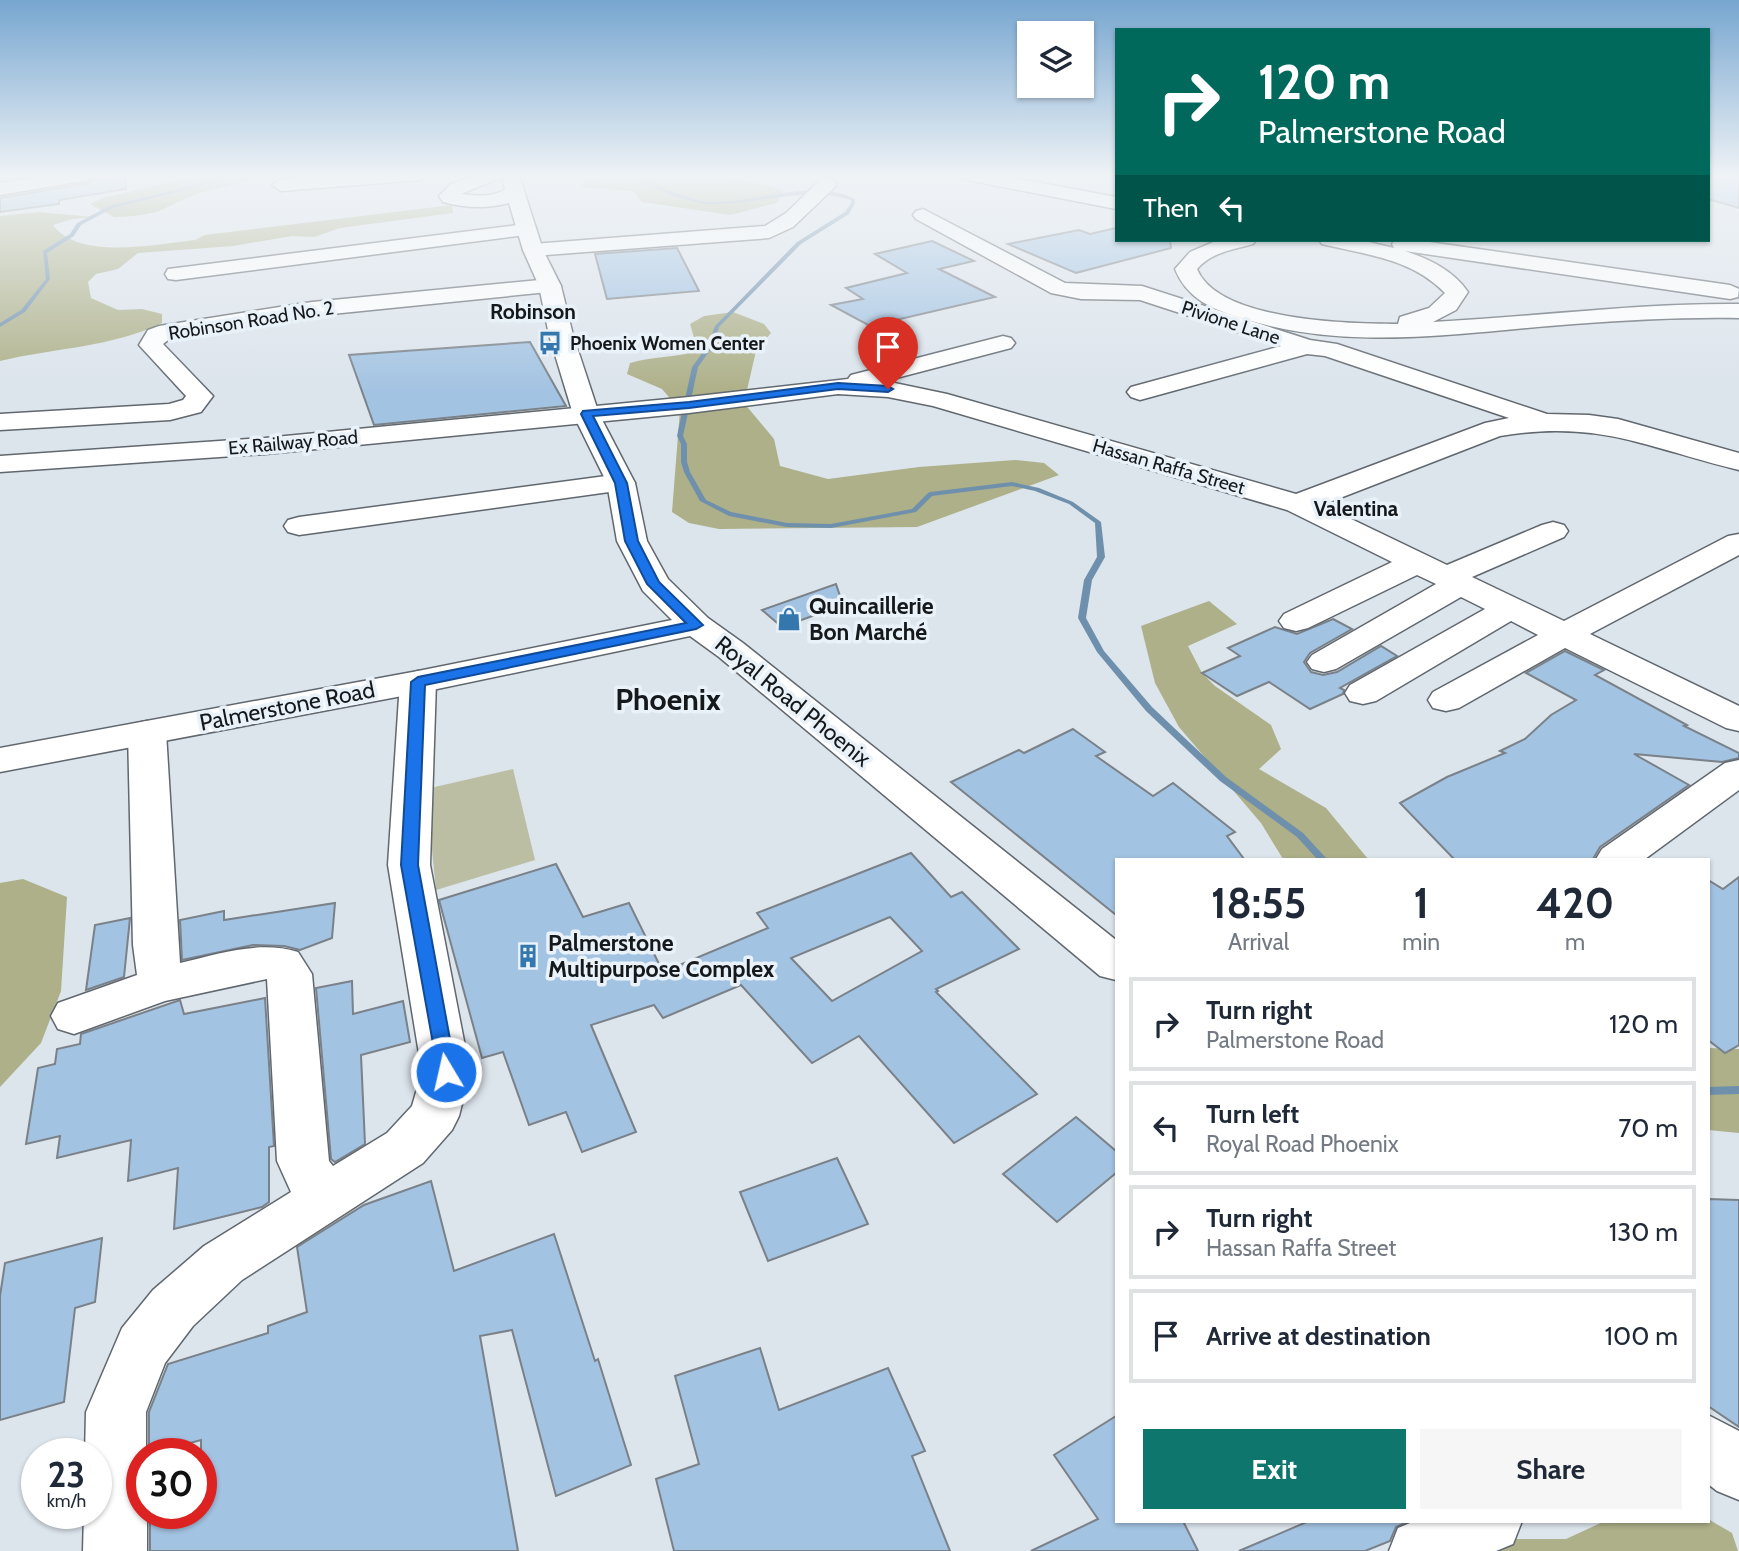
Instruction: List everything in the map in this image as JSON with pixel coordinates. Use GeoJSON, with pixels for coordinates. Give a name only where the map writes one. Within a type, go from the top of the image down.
{"type":"FeatureCollection","features":[{"type":"Feature","properties":{"kind":"main road"},"geometry":{"type":"LineString","coordinates":[[176,274],[315,247]]}},
{"type":"Feature","properties":{"kind":"main road","name":"Royal Road Phoenix"},"geometry":{"type":"LineString","coordinates":[[533,247],[550,286],[561,335],[586,414],[621,483],[632,541],[654,584],[696,625],[731,650],[1115,963]]}},
{"type":"Feature","properties":{"kind":"main road","name":"Pivione Lane"},"geometry":{"type":"LineString","coordinates":[[983,247],[1059,288],[1081,292],[1142,293],[1308,347],[1328,349],[1545,422]]}},
{"type":"Feature","properties":{"kind":"main road"},"geometry":{"type":"LineString","coordinates":[[1216,247],[1192,260],[1186,269],[1189,278],[1201,293],[1251,315],[1297,325],[1399,331],[1594,316],[1739,311]]}},
{"type":"Feature","properties":{"kind":"main road"},"geometry":{"type":"LineString","coordinates":[[1238,247],[1211,257],[1202,265],[1200,278],[1224,299],[1269,315],[1329,325],[1398,324],[1429,317],[1451,305],[1457,292],[1445,278],[1399,255],[1363,247]]}},
{"type":"Feature","properties":{"kind":"main road"},"geometry":{"type":"LineString","coordinates":[[1422,247],[1643,279],[1671,289],[1739,296]]}},
{"type":"Feature","properties":{"kind":"main road"},"geometry":{"type":"LineString","coordinates":[[1487,247],[1739,284]]}},
{"type":"Feature","properties":{"kind":"main road"},"geometry":{"type":"LineString","coordinates":[[1504,247],[1528,253]]}},
{"type":"Feature","properties":{"kind":"main road","name":"Robinson Road No. 2"},"geometry":{"type":"LineString","coordinates":[[0,422],[170,412],[192,406],[200,396],[151,345],[156,335],[167,331],[312,309],[550,286]]}},
{"type":"Feature","properties":{"kind":"main road"},"geometry":{"type":"LineString","coordinates":[[838,386],[1003,343]]}},
{"type":"Feature","properties":{"kind":"main road"},"geometry":{"type":"LineString","coordinates":[[1140,392],[1308,347]]}},
{"type":"Feature","properties":{"kind":"main road","name":"Hassan Raffa Street"},"geometry":{"type":"LineString","coordinates":[[586,414],[689,405],[838,386],[888,389],[938,399],[1297,503],[1739,720]]}},
{"type":"Feature","properties":{"kind":"main road","name":"Ex Railway Road"},"geometry":{"type":"LineString","coordinates":[[0,464],[265,446],[586,414]]}},
{"type":"Feature","properties":{"kind":"main road"},"geometry":{"type":"LineString","coordinates":[[1297,503],[1494,429],[1545,422],[1615,425],[1739,462]]}},
{"type":"Feature","properties":{"kind":"main road"},"geometry":{"type":"LineString","coordinates":[[299,526],[621,483]]}},
{"type":"Feature","properties":{"kind":"main road"},"geometry":{"type":"LineString","coordinates":[[1324,662],[1453,581],[1553,531]]}},
{"type":"Feature","properties":{"kind":"main road"},"geometry":{"type":"LineString","coordinates":[[1447,700],[1563,635],[1739,543]]}},
{"type":"Feature","properties":{"kind":"main road"},"geometry":{"type":"LineString","coordinates":[[1296,621],[1416,562]]}},
{"type":"Feature","properties":{"kind":"main road"},"geometry":{"type":"LineString","coordinates":[[1363,692],[1510,608]]}},
{"type":"Feature","properties":{"kind":"main road","name":"Palmerstone Road"},"geometry":{"type":"LineString","coordinates":[[0,760],[418,682],[696,625]]}},
{"type":"Feature","properties":{"kind":"main road"},"geometry":{"type":"LineString","coordinates":[[115,1551],[116,1412],[142,1347],[173,1308],[223,1263],[405,1148],[434,1116],[446,1072],[409,865],[418,682]]}},
{"type":"Feature","properties":{"kind":"main road"},"geometry":{"type":"LineString","coordinates":[[147,733],[155,945],[161,983]]}},
{"type":"Feature","properties":{"kind":"main road"},"geometry":{"type":"LineString","coordinates":[[1619,858],[1739,772]]}},
{"type":"Feature","properties":{"kind":"main road"},"geometry":{"type":"LineString","coordinates":[[74,1016],[122,995],[161,983],[272,961],[287,968],[303,1161],[311,1179],[333,1194]]}},
{"type":"Feature","properties":{"kind":"main road"},"geometry":{"type":"LineString","coordinates":[[1710,1447],[1739,1469]]}},
{"type":"Feature","properties":{"kind":"main road"},"geometry":{"type":"LineString","coordinates":[[1422,1551],[1485,1523]]}},
{"type":"Feature","properties":{"kind":"green space"},"geometry":{"type":"Polygon","coordinates":[[[0,247],[214,247],[138,253],[118,269],[96,274],[88,282],[91,298],[118,310],[142,309],[162,314],[162,323],[103,342],[0,361],[0,247]]]}},
{"type":"Feature","properties":{"kind":"green space"},"geometry":{"type":"Polygon","coordinates":[[[733,312],[764,324],[771,333],[756,351],[744,403],[774,439],[780,466],[828,479],[919,467],[1015,460],[1044,463],[1059,475],[917,527],[719,529],[689,523],[672,512],[680,410],[662,389],[627,374],[630,363],[698,351],[690,324],[704,316],[733,312]]]}},
{"type":"Feature","properties":{"kind":"green space"},"geometry":{"type":"Polygon","coordinates":[[[1209,601],[1237,624],[1188,646],[1202,673],[1215,686],[1271,725],[1281,749],[1259,769],[1326,808],[1367,858],[1282,858],[1261,823],[1179,727],[1155,683],[1141,626],[1209,601]]]}},
{"type":"Feature","properties":{"kind":"green space"},"geometry":{"type":"Polygon","coordinates":[[[513,769],[535,860],[436,890],[426,789],[513,769]]]}},
{"type":"Feature","properties":{"kind":"green space"},"geometry":{"type":"Polygon","coordinates":[[[23,879],[67,897],[61,991],[41,1043],[0,1087],[0,883],[23,879]]]}},
{"type":"Feature","properties":{"kind":"green space"},"geometry":{"type":"Polygon","coordinates":[[[1710,1048],[1739,1049],[1739,1133],[1710,1130],[1710,1048]]]}},
{"type":"Feature","properties":{"kind":"green space"},"geometry":{"type":"Polygon","coordinates":[[[1710,1520],[1732,1533],[1738,1551],[1435,1551],[1495,1539],[1566,1539],[1601,1523],[1710,1523],[1710,1520]]]}},
{"type":"Feature","properties":{"kind":"building"},"geometry":{"type":"Polygon","coordinates":[[[904,247],[945,247],[974,261],[939,269],[995,297],[870,326],[831,305],[863,299],[846,288],[907,273],[875,254],[904,247]]]}},
{"type":"Feature","properties":{"kind":"building"},"geometry":{"type":"Polygon","coordinates":[[[1016,247],[1171,247],[1171,248],[1076,273],[1016,247]]]}},
{"type":"Feature","properties":{"kind":"building"},"geometry":{"type":"Polygon","coordinates":[[[677,248],[699,291],[607,299],[595,254],[677,248]]]}},
{"type":"Feature","properties":{"kind":"building"},"geometry":{"type":"Polygon","coordinates":[[[530,342],[566,406],[374,425],[349,355],[530,342]]]}},
{"type":"Feature","properties":{"kind":"building","name":"Quincaillerie Bon Marché"},"geometry":{"type":"Polygon","coordinates":[[[836,584],[843,605],[782,627],[762,610],[836,584]]]}},
{"type":"Feature","properties":{"kind":"building"},"geometry":{"type":"Polygon","coordinates":[[[1333,619],[1352,629],[1310,653],[1304,662],[1311,672],[1323,675],[1337,672],[1381,646],[1397,656],[1340,688],[1344,690],[1343,694],[1310,709],[1269,682],[1237,696],[1202,673],[1240,656],[1228,648],[1275,627],[1297,634],[1333,619]]]}},
{"type":"Feature","properties":{"kind":"building"},"geometry":{"type":"Polygon","coordinates":[[[1565,651],[1604,670],[1595,675],[1687,725],[1684,726],[1739,753],[1739,758],[1722,762],[1634,754],[1689,785],[1600,847],[1594,858],[1453,858],[1400,803],[1447,777],[1505,753],[1500,751],[1525,739],[1551,715],[1576,700],[1526,673],[1565,651]]]}},
{"type":"Feature","properties":{"kind":"building"},"geometry":{"type":"Polygon","coordinates":[[[1073,729],[1105,752],[1096,756],[1153,796],[1173,783],[1235,832],[1227,836],[1243,858],[1115,858],[1115,914],[951,782],[1019,750],[1024,753],[1073,729]]]}},
{"type":"Feature","properties":{"kind":"building"},"geometry":{"type":"Polygon","coordinates":[[[911,853],[951,897],[962,892],[1019,949],[936,989],[936,992],[1037,1094],[954,1143],[859,1036],[812,1063],[741,985],[663,1018],[654,1005],[591,1025],[636,1132],[582,1152],[566,1112],[529,1125],[503,1052],[482,1058],[439,900],[556,864],[583,917],[629,903],[663,972],[768,928],[757,913],[911,853]],[[890,917],[791,958],[832,1001],[922,951],[890,917]]]}},
{"type":"Feature","properties":{"kind":"building"},"geometry":{"type":"Polygon","coordinates":[[[1739,877],[1739,1045],[1725,1053],[1710,1042],[1710,881],[1723,889],[1739,877]]]}},
{"type":"Feature","properties":{"kind":"building"},"geometry":{"type":"Polygon","coordinates":[[[335,903],[332,938],[300,950],[284,946],[253,945],[182,960],[180,920],[224,911],[224,920],[335,903]]]}},
{"type":"Feature","properties":{"kind":"building"},"geometry":{"type":"Polygon","coordinates":[[[130,918],[124,977],[86,990],[95,925],[130,918]]]}},
{"type":"Feature","properties":{"kind":"building"},"geometry":{"type":"Polygon","coordinates":[[[352,981],[353,1014],[403,1001],[410,1042],[361,1055],[365,1144],[335,1162],[331,1159],[316,988],[352,981]]]}},
{"type":"Feature","properties":{"kind":"building"},"geometry":{"type":"Polygon","coordinates":[[[265,998],[274,1146],[269,1147],[269,1202],[262,1207],[174,1229],[178,1168],[128,1181],[131,1140],[57,1158],[60,1136],[26,1144],[38,1068],[55,1064],[57,1049],[80,1044],[81,1034],[180,1000],[184,1014],[265,998]]]}},
{"type":"Feature","properties":{"kind":"building"},"geometry":{"type":"Polygon","coordinates":[[[1076,1117],[1115,1150],[1115,1174],[1057,1222],[1003,1174],[1076,1117]]]}},
{"type":"Feature","properties":{"kind":"building"},"geometry":{"type":"Polygon","coordinates":[[[837,1158],[868,1224],[768,1261],[740,1192],[837,1158]]]}},
{"type":"Feature","properties":{"kind":"building"},"geometry":{"type":"Polygon","coordinates":[[[431,1181],[454,1271],[554,1234],[595,1361],[598,1359],[631,1465],[556,1496],[512,1330],[480,1336],[518,1551],[150,1551],[150,1529],[217,1529],[217,1438],[149,1438],[149,1412],[168,1364],[268,1333],[268,1326],[307,1312],[297,1247],[364,1205],[431,1181]]]}},
{"type":"Feature","properties":{"kind":"building"},"geometry":{"type":"Polygon","coordinates":[[[1710,1199],[1739,1200],[1739,1427],[1710,1407],[1710,1199]]]}},
{"type":"Feature","properties":{"kind":"building"},"geometry":{"type":"Polygon","coordinates":[[[102,1238],[95,1302],[75,1308],[64,1402],[0,1420],[0,1296],[5,1263],[102,1238]]]}},
{"type":"Feature","properties":{"kind":"building"},"geometry":{"type":"Polygon","coordinates":[[[760,1348],[779,1410],[888,1368],[925,1451],[912,1456],[950,1551],[674,1551],[656,1479],[699,1464],[675,1376],[760,1348]]]}},
{"type":"Feature","properties":{"kind":"building"},"geometry":{"type":"Polygon","coordinates":[[[1115,1417],[1115,1523],[1184,1523],[1198,1551],[1031,1551],[1098,1519],[1054,1455],[1115,1417]]]}},
{"type":"Feature","properties":{"kind":"building"},"geometry":{"type":"Polygon","coordinates":[[[1304,1523],[1405,1523],[1396,1527],[1390,1541],[1365,1551],[1239,1551],[1304,1523]]]}},
{"type":"Feature","properties":{"kind":"waterway"},"geometry":{"type":"LineString","coordinates":[[0,325],[23,311],[48,279],[45,252],[52,247]]}},
{"type":"Feature","properties":{"kind":"waterway"},"geometry":{"type":"LineString","coordinates":[[795,247],[717,327],[711,345],[695,367],[680,436],[684,444],[687,472],[703,501],[729,514],[787,525],[831,526],[914,511],[930,494],[1012,484],[1037,489],[1071,503],[1098,522],[1101,557],[1088,580],[1082,618],[1101,652],[1149,709],[1223,779],[1300,835],[1321,858]]}},
{"type":"Feature","properties":{"kind":"waterway"},"geometry":{"type":"LineString","coordinates":[[1710,1091],[1739,1090]]}},
{"type":"Feature","properties":{"kind":"place","name":"Phoenix Women Center"},"geometry":{"type":"Point","coordinates":[550,343]}},
{"type":"Feature","properties":{"kind":"place","name":"Quincaillerie Bon Marché"},"geometry":{"type":"Point","coordinates":[789,619]}},
{"type":"Feature","properties":{"kind":"place","name":"Palmerstone Multipurpose Complex"},"geometry":{"type":"Point","coordinates":[528,956]}},
{"type":"Feature","properties":{"kind":"district","name":"Robinson"},"geometry":{"type":"Point","coordinates":[533,312]}},
{"type":"Feature","properties":{"kind":"district","name":"Valentina"},"geometry":{"type":"Point","coordinates":[1356,509]}},
{"type":"Feature","properties":{"kind":"district","name":"Phoenix"},"geometry":{"type":"Point","coordinates":[668,700]}},
{"type":"Feature","properties":{"kind":"route"},"geometry":{"type":"LineString","coordinates":[[446,1072],[409,865],[418,682],[696,625],[654,584],[632,541],[621,483],[586,414],[689,405],[838,386],[888,389]]}}]}
